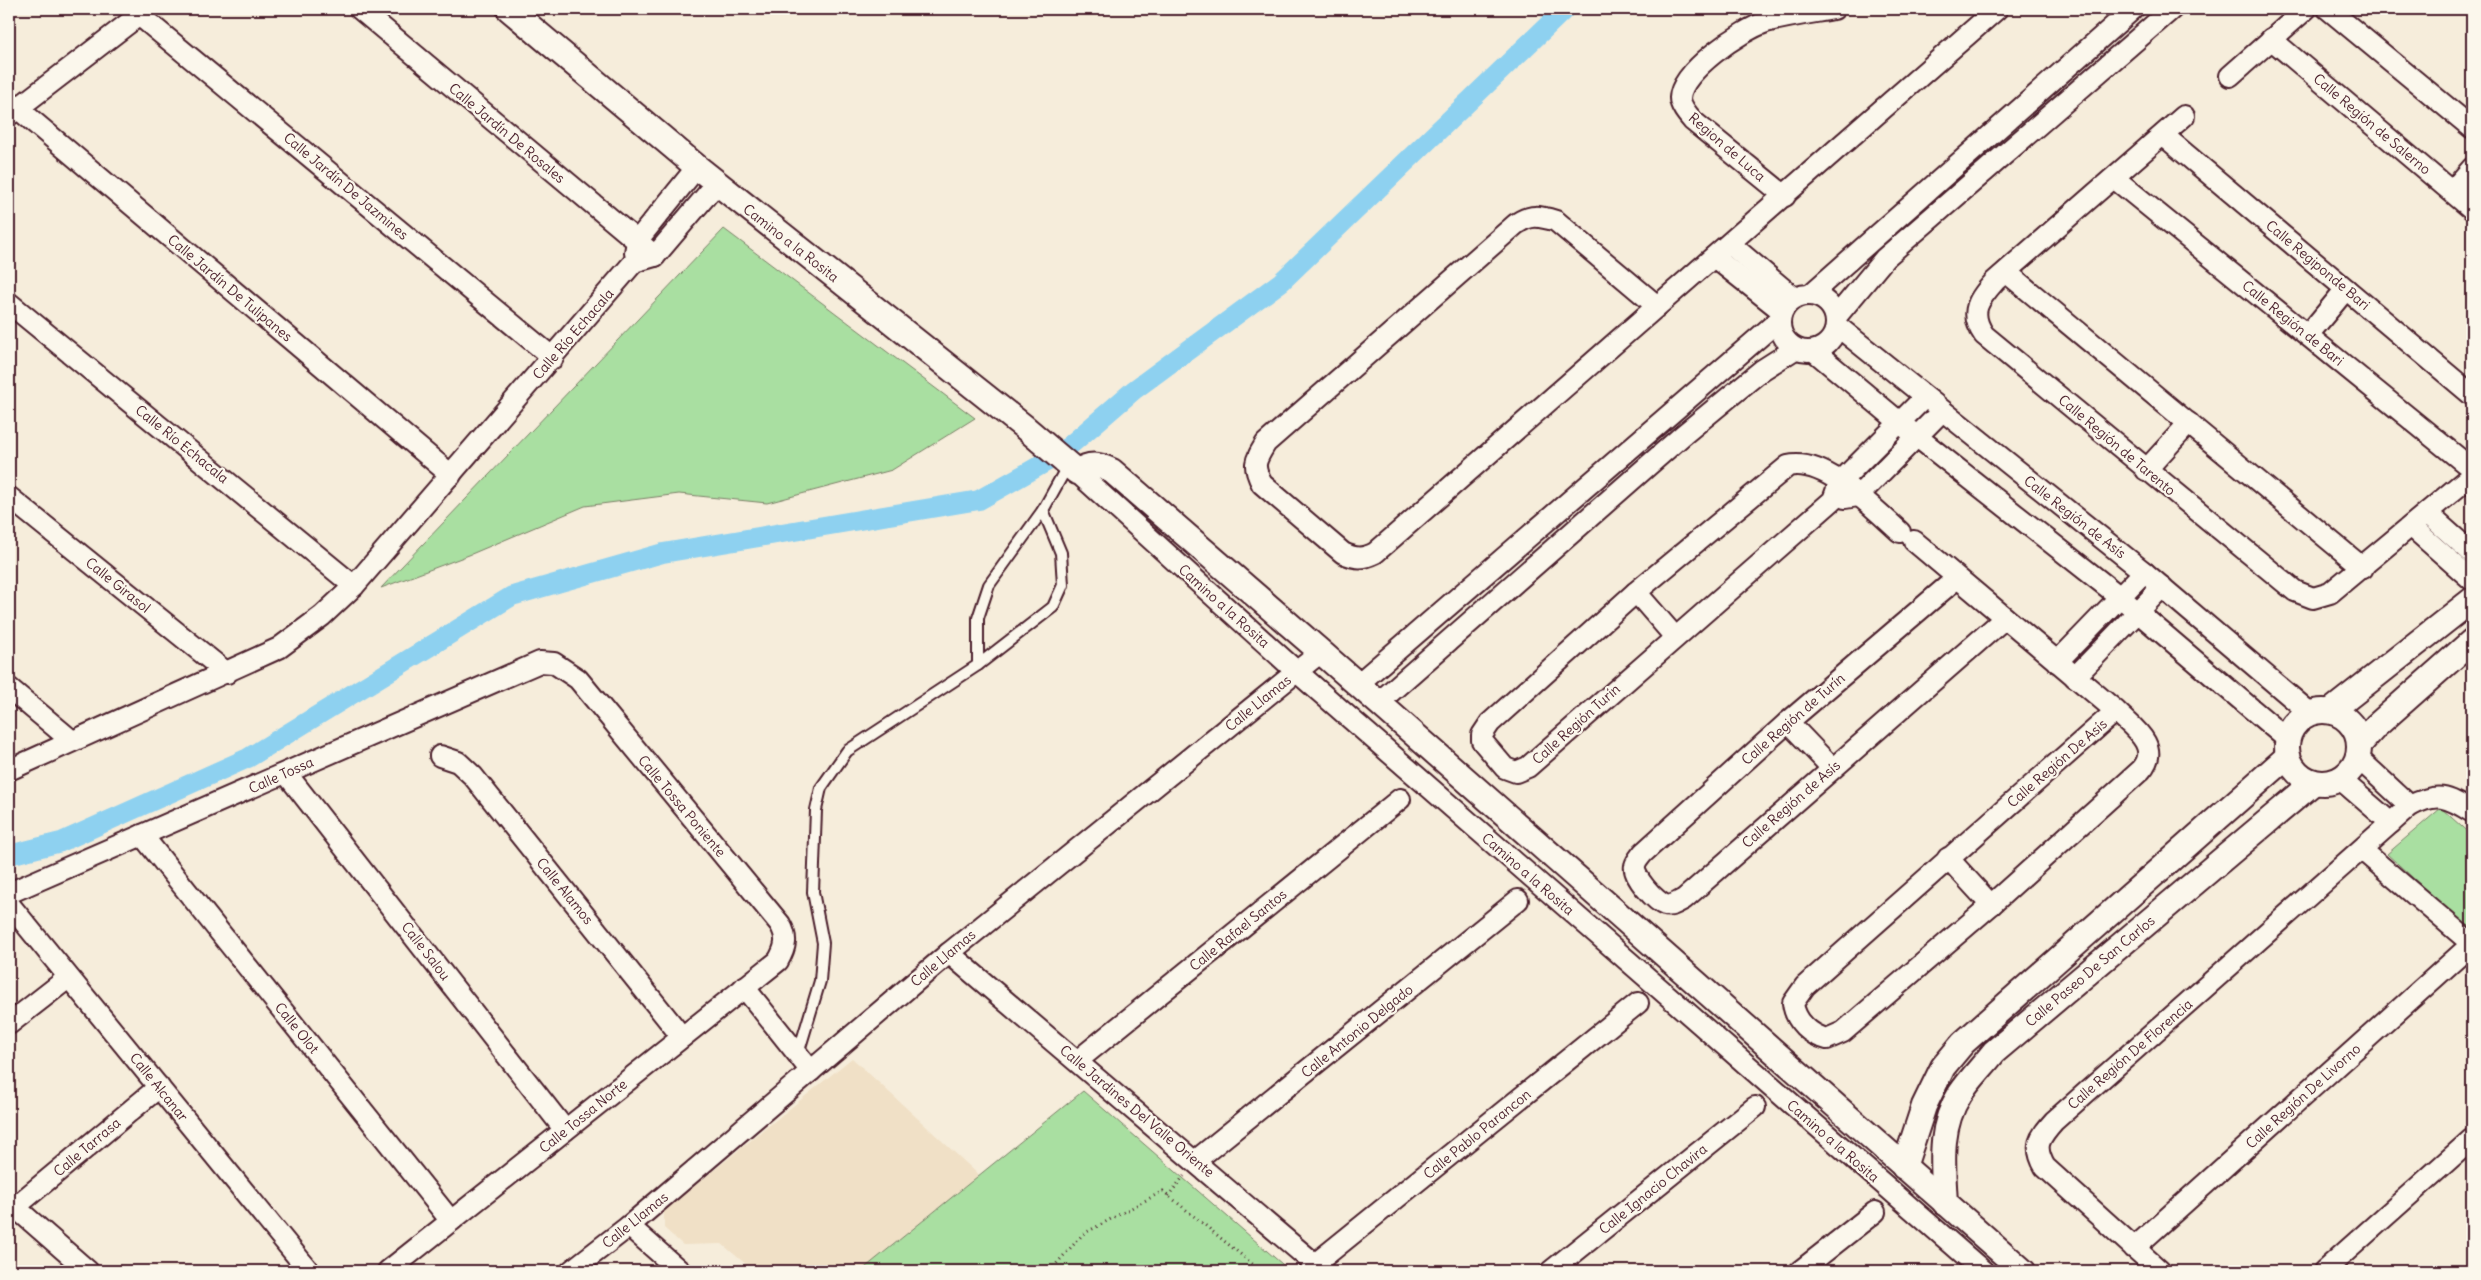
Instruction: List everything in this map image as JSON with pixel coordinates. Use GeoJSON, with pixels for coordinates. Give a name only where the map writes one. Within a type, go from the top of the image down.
{"type":"FeatureCollection","features":[{"type":"Feature","properties":{"kind":"street","name":"Calle Jardín De Rosales"},"geometry":{"type":"LineString","coordinates":[[360,9],[655,256]]}},
{"type":"Feature","properties":{"kind":"street","name":"Camino a la Rosita"},"geometry":{"type":"LineString","coordinates":[[509,9],[697,168],[1023,426],[1068,464],[1296,671],[1983,1271]]}},
{"type":"Feature","properties":{"kind":"street","name":"Region de Luca"},"geometry":{"type":"LineString","coordinates":[[1785,196],[1693,121],[1685,111],[1680,99],[1684,85],[1693,74],[1726,43],[1744,32],[1766,22],[1834,9]]}},
{"type":"Feature","properties":{"kind":"street"},"geometry":{"type":"LineString","coordinates":[[1657,306],[1556,221],[1538,215],[1527,217],[1516,224],[1266,444],[1256,458],[1254,470],[1262,484],[1343,553],[1352,558],[1363,559],[1376,553],[1997,9]]}},
{"type":"Feature","properties":{"kind":"street"},"geometry":{"type":"LineString","coordinates":[[1358,684],[2133,9]]}},
{"type":"Feature","properties":{"kind":"street"},"geometry":{"type":"LineString","coordinates":[[1378,703],[1683,435],[1762,370],[1804,350],[1829,341],[1836,321],[1885,258],[2172,9]]}},
{"type":"Feature","properties":{"kind":"street"},"geometry":{"type":"LineString","coordinates":[[2230,76],[2306,9]]}},
{"type":"Feature","properties":{"kind":"street"},"geometry":{"type":"LineString","coordinates":[[2328,9],[2472,128]]}},
{"type":"Feature","properties":{"kind":"street"},"geometry":{"type":"LineString","coordinates":[[12,108],[143,12]]}},
{"type":"Feature","properties":{"kind":"street","name":"Calle Jardín De Jazmines"},"geometry":{"type":"LineString","coordinates":[[143,12],[553,358]]}},
{"type":"Feature","properties":{"kind":"street","name":"Calle Región de Salerno"},"geometry":{"type":"LineString","coordinates":[[2271,39],[2472,209]]}},
{"type":"Feature","properties":{"kind":"street"},"geometry":{"type":"LineString","coordinates":[[2069,66],[2086,84]]}},
{"type":"Feature","properties":{"kind":"street","name":"Calle Jardín De Tulipanes"},"geometry":{"type":"LineString","coordinates":[[12,108],[451,475]]}},
{"type":"Feature","properties":{"kind":"street","name":"Calle Región de Tarento"},"geometry":{"type":"LineString","coordinates":[[2184,116],[1995,281],[1978,303],[1975,316],[1977,324],[1984,335],[2295,591],[2313,598],[2330,594],[2363,568]]}},
{"type":"Feature","properties":{"kind":"street","name":"Calle Regiponde Bari"},"geometry":{"type":"LineString","coordinates":[[2163,135],[2472,395]]}},
{"type":"Feature","properties":{"kind":"street"},"geometry":{"type":"LineString","coordinates":[[697,168],[637,241],[634,262],[655,256],[716,183]]}},
{"type":"Feature","properties":{"kind":"street"},"geometry":{"type":"LineString","coordinates":[[2452,192],[2472,168]]}},
{"type":"Feature","properties":{"kind":"street","name":"Calle Región de Bari"},"geometry":{"type":"LineString","coordinates":[[2114,178],[2472,469]]}},
{"type":"Feature","properties":{"kind":"street"},"geometry":{"type":"LineString","coordinates":[[1730,244],[1791,306]]}},
{"type":"Feature","properties":{"kind":"street"},"geometry":{"type":"LineString","coordinates":[[1714,257],[1791,306],[1827,302],[1836,321]]}},
{"type":"Feature","properties":{"kind":"street","name":"Calle Río Echacala"},"geometry":{"type":"LineString","coordinates":[[9,770],[279,648],[322,616],[354,586],[634,262]]}},
{"type":"Feature","properties":{"kind":"street"},"geometry":{"type":"LineString","coordinates":[[2006,272],[2363,568],[2472,475]]}},
{"type":"Feature","properties":{"kind":"street"},"geometry":{"type":"LineString","coordinates":[[2308,335],[2346,288]]}},
{"type":"Feature","properties":{"kind":"street","name":"Calle Río Echacala"},"geometry":{"type":"LineString","coordinates":[[9,302],[354,586]]}},
{"type":"Feature","properties":{"kind":"street"},"geometry":{"type":"LineString","coordinates":[[1791,306],[1780,331],[1786,342],[1804,350],[1900,422],[2120,597],[2287,748]]}},
{"type":"Feature","properties":{"kind":"street","name":"Calle Región de Asís"},"geometry":{"type":"LineString","coordinates":[[1836,321],[1942,411],[2321,712]]}},
{"type":"Feature","properties":{"kind":"street","name":"Calle Región Turín"},"geometry":{"type":"LineString","coordinates":[[1836,491],[1818,470],[1798,464],[1788,466],[1778,473],[1636,592],[1490,723],[1482,735],[1482,741],[1485,746],[1504,768],[1516,772],[1522,771],[1675,637],[1836,491],[1925,397]]}},
{"type":"Feature","properties":{"kind":"street"},"geometry":{"type":"LineString","coordinates":[[1836,491],[1858,496],[1942,411]]}},
{"type":"Feature","properties":{"kind":"street"},"geometry":{"type":"LineString","coordinates":[[2146,470],[2189,423]]}},
{"type":"Feature","properties":{"kind":"street","name":"Camino a la Rosita"},"geometry":{"type":"LineString","coordinates":[[1068,464],[1085,466],[1093,464],[1112,471],[1358,684],[1945,1203]]}},
{"type":"Feature","properties":{"kind":"street","name":"Calle Región de Asís"},"geometry":{"type":"LineString","coordinates":[[1858,496],[2116,711]]}},
{"type":"Feature","properties":{"kind":"street","name":"Calle Girasol"},"geometry":{"type":"LineString","coordinates":[[9,497],[227,673]]}},
{"type":"Feature","properties":{"kind":"street"},"geometry":{"type":"LineString","coordinates":[[1573,498],[1590,518]]}},
{"type":"Feature","properties":{"kind":"street"},"geometry":{"type":"LineString","coordinates":[[2427,514],[2472,553]]}},
{"type":"Feature","properties":{"kind":"street"},"geometry":{"type":"LineString","coordinates":[[2412,527],[2472,580]]}},
{"type":"Feature","properties":{"kind":"street"},"geometry":{"type":"LineString","coordinates":[[2056,662],[2144,572]]}},
{"type":"Feature","properties":{"kind":"street","name":"Calle Región de Turín"},"geometry":{"type":"LineString","coordinates":[[1665,905],[1656,899],[1638,880],[1635,866],[1643,853],[1788,722],[1957,578]]}},
{"type":"Feature","properties":{"kind":"street"},"geometry":{"type":"LineString","coordinates":[[2075,677],[2162,587]]}},
{"type":"Feature","properties":{"kind":"street"},"geometry":{"type":"LineString","coordinates":[[1636,592],[1675,637]]}},
{"type":"Feature","properties":{"kind":"street"},"geometry":{"type":"LineString","coordinates":[[2472,600],[2321,712],[2300,719],[2292,728],[2287,748],[2293,768],[2302,777],[2313,782],[2327,784],[2340,780],[2354,766],[2359,752],[2376,726],[2472,641]]}},
{"type":"Feature","properties":{"kind":"street","name":"Calle Región de Asís"},"geometry":{"type":"LineString","coordinates":[[1665,905],[1674,905],[1684,899],[2005,618]]}},
{"type":"Feature","properties":{"kind":"street","name":"Calle Llamas"},"geometry":{"type":"LineString","coordinates":[[571,1271],[629,1226],[949,953],[1321,652]]}},
{"type":"Feature","properties":{"kind":"street","name":"Calle Tossa"},"geometry":{"type":"LineString","coordinates":[[9,893],[540,662],[554,663]]}},
{"type":"Feature","properties":{"kind":"street","name":"Calle Tossa Poniente"},"geometry":{"type":"LineString","coordinates":[[554,663],[578,679],[780,924],[786,934],[786,948],[778,961]]}},
{"type":"Feature","properties":{"kind":"street"},"geometry":{"type":"LineString","coordinates":[[9,688],[72,740]]}},
{"type":"Feature","properties":{"kind":"street","name":"Calle Región De Asís"},"geometry":{"type":"LineString","coordinates":[[2116,711],[2147,744],[2150,753],[2147,763],[1991,905],[1843,1032],[1827,1039],[1811,1033],[1794,1011],[1793,1003],[1798,995],[1948,858],[2116,711]]}},
{"type":"Feature","properties":{"kind":"street"},"geometry":{"type":"LineString","coordinates":[[2321,712],[2342,716],[2351,724],[2359,752],[2410,806]]}},
{"type":"Feature","properties":{"kind":"street"},"geometry":{"type":"LineString","coordinates":[[1788,722],[1832,768]]}},
{"type":"Feature","properties":{"kind":"street","name":"Calle Paseo De San Carlos"},"geometry":{"type":"LineString","coordinates":[[1904,1167],[1924,1106],[1943,1067],[1963,1044],[2287,748]]}},
{"type":"Feature","properties":{"kind":"street","name":"Calle Alamos"},"geometry":{"type":"LineString","coordinates":[[440,756],[458,762],[473,776],[682,1037]]}},
{"type":"Feature","properties":{"kind":"street","name":"Calle Salou"},"geometry":{"type":"LineString","coordinates":[[286,773],[565,1130]]}},
{"type":"Feature","properties":{"kind":"street"},"geometry":{"type":"LineString","coordinates":[[2340,780],[2391,824]]}},
{"type":"Feature","properties":{"kind":"street","name":"Calle Paseo De San Carlos"},"geometry":{"type":"LineString","coordinates":[[1945,1203],[1942,1148],[1947,1121],[1960,1094],[1994,1052],[2313,782]]}},
{"type":"Feature","properties":{"kind":"street","name":"Calle Región De Florencia"},"geometry":{"type":"LineString","coordinates":[[2160,1271],[2045,1167],[2040,1158],[2038,1144],[2043,1134],[2054,1121],[2410,806],[2426,797],[2440,796],[2457,802],[2472,812]]}},
{"type":"Feature","properties":{"kind":"street","name":"Calle Rafael Santos"},"geometry":{"type":"LineString","coordinates":[[1077,1061],[1400,799]]}},
{"type":"Feature","properties":{"kind":"street","name":"Calle Olot"},"geometry":{"type":"LineString","coordinates":[[142,836],[451,1221]]}},
{"type":"Feature","properties":{"kind":"street"},"geometry":{"type":"LineString","coordinates":[[2362,850],[2472,944]]}},
{"type":"Feature","properties":{"kind":"street"},"geometry":{"type":"LineString","coordinates":[[1948,858],[1991,905]]}},
{"type":"Feature","properties":{"kind":"street","name":"Calle Antonio Delgado"},"geometry":{"type":"LineString","coordinates":[[1195,1161],[1518,900]]}},
{"type":"Feature","properties":{"kind":"street","name":"Calle Alcanar"},"geometry":{"type":"LineString","coordinates":[[9,904],[309,1271]]}},
{"type":"Feature","properties":{"kind":"street","name":"Calle Región De Livorno"},"geometry":{"type":"LineString","coordinates":[[2134,1248],[2472,944]]}},
{"type":"Feature","properties":{"kind":"street","name":"Calle Jardines Del Valle Oriente"},"geometry":{"type":"LineString","coordinates":[[949,953],[1319,1268]]}},
{"type":"Feature","properties":{"kind":"street","name":"Calle Tossa Norte"},"geometry":{"type":"LineString","coordinates":[[388,1271],[778,961]]}},
{"type":"Feature","properties":{"kind":"street"},"geometry":{"type":"LineString","coordinates":[[9,1024],[68,978]]}},
{"type":"Feature","properties":{"kind":"street"},"geometry":{"type":"LineString","coordinates":[[744,987],[811,1071]]}},
{"type":"Feature","properties":{"kind":"street","name":"Calle Pablo Parancon"},"geometry":{"type":"LineString","coordinates":[[1319,1268],[1638,1003]]}},
{"type":"Feature","properties":{"kind":"street","name":"Calle Tarrasa"},"geometry":{"type":"LineString","coordinates":[[12,1205],[159,1087]]}},
{"type":"Feature","properties":{"kind":"street","name":"Calle Ignacio Chavira"},"geometry":{"type":"LineString","coordinates":[[1551,1271],[1755,1107]]}},
{"type":"Feature","properties":{"kind":"street"},"geometry":{"type":"LineString","coordinates":[[2324,1271],[2472,1139]]}},
{"type":"Feature","properties":{"kind":"street"},"geometry":{"type":"LineString","coordinates":[[1945,1203],[2023,1271]]}},
{"type":"Feature","properties":{"kind":"street"},"geometry":{"type":"LineString","coordinates":[[12,1205],[88,1271]]}},
{"type":"Feature","properties":{"kind":"street"},"geometry":{"type":"LineString","coordinates":[[1800,1271],[1875,1212]]}},
{"type":"Feature","properties":{"kind":"street"},"geometry":{"type":"LineString","coordinates":[[629,1226],[680,1271]]}},
{"type":"Feature","properties":{"kind":"lane"},"geometry":{"type":"LineString","coordinates":[[978,665],[978,618],[989,586],[1043,510],[1068,464]]}},
{"type":"Feature","properties":{"kind":"lane"},"geometry":{"type":"LineString","coordinates":[[798,1054],[820,981],[824,943],[813,892],[816,810],[821,788],[847,751],[978,665],[1053,607],[1063,585],[1061,553],[1043,510]]}},
{"type":"Feature","properties":{"kind":"path"},"geometry":{"type":"LineString","coordinates":[[1050,1271],[1083,1234],[1163,1191],[1261,1271]]}},
{"type":"Feature","properties":{"kind":"shaded area"},"geometry":{"type":"Polygon","coordinates":[[[852,1058],[979,1175],[861,1271],[754,1271],[722,1244],[683,1245],[664,1228],[664,1211],[852,1058]]]}},
{"type":"Feature","properties":{"kind":"green space"},"geometry":{"type":"Polygon","coordinates":[[[724,229],[975,418],[892,470],[767,503],[679,494],[585,506],[469,555],[381,588],[724,229]]]}},
{"type":"Feature","properties":{"kind":"green space"},"geometry":{"type":"Polygon","coordinates":[[[2441,808],[2472,836],[2472,932],[2387,854],[2441,808]]]}},
{"type":"Feature","properties":{"kind":"green space"},"geometry":{"type":"Polygon","coordinates":[[[1083,1091],[1290,1271],[861,1271],[1083,1091]]]}},
{"type":"Feature","properties":{"kind":"waterway"},"geometry":{"type":"LineString","coordinates":[[9,855],[61,842],[248,758],[512,596],[663,553],[979,500],[1060,454],[1134,390],[1281,282],[1565,9]]}}]}
